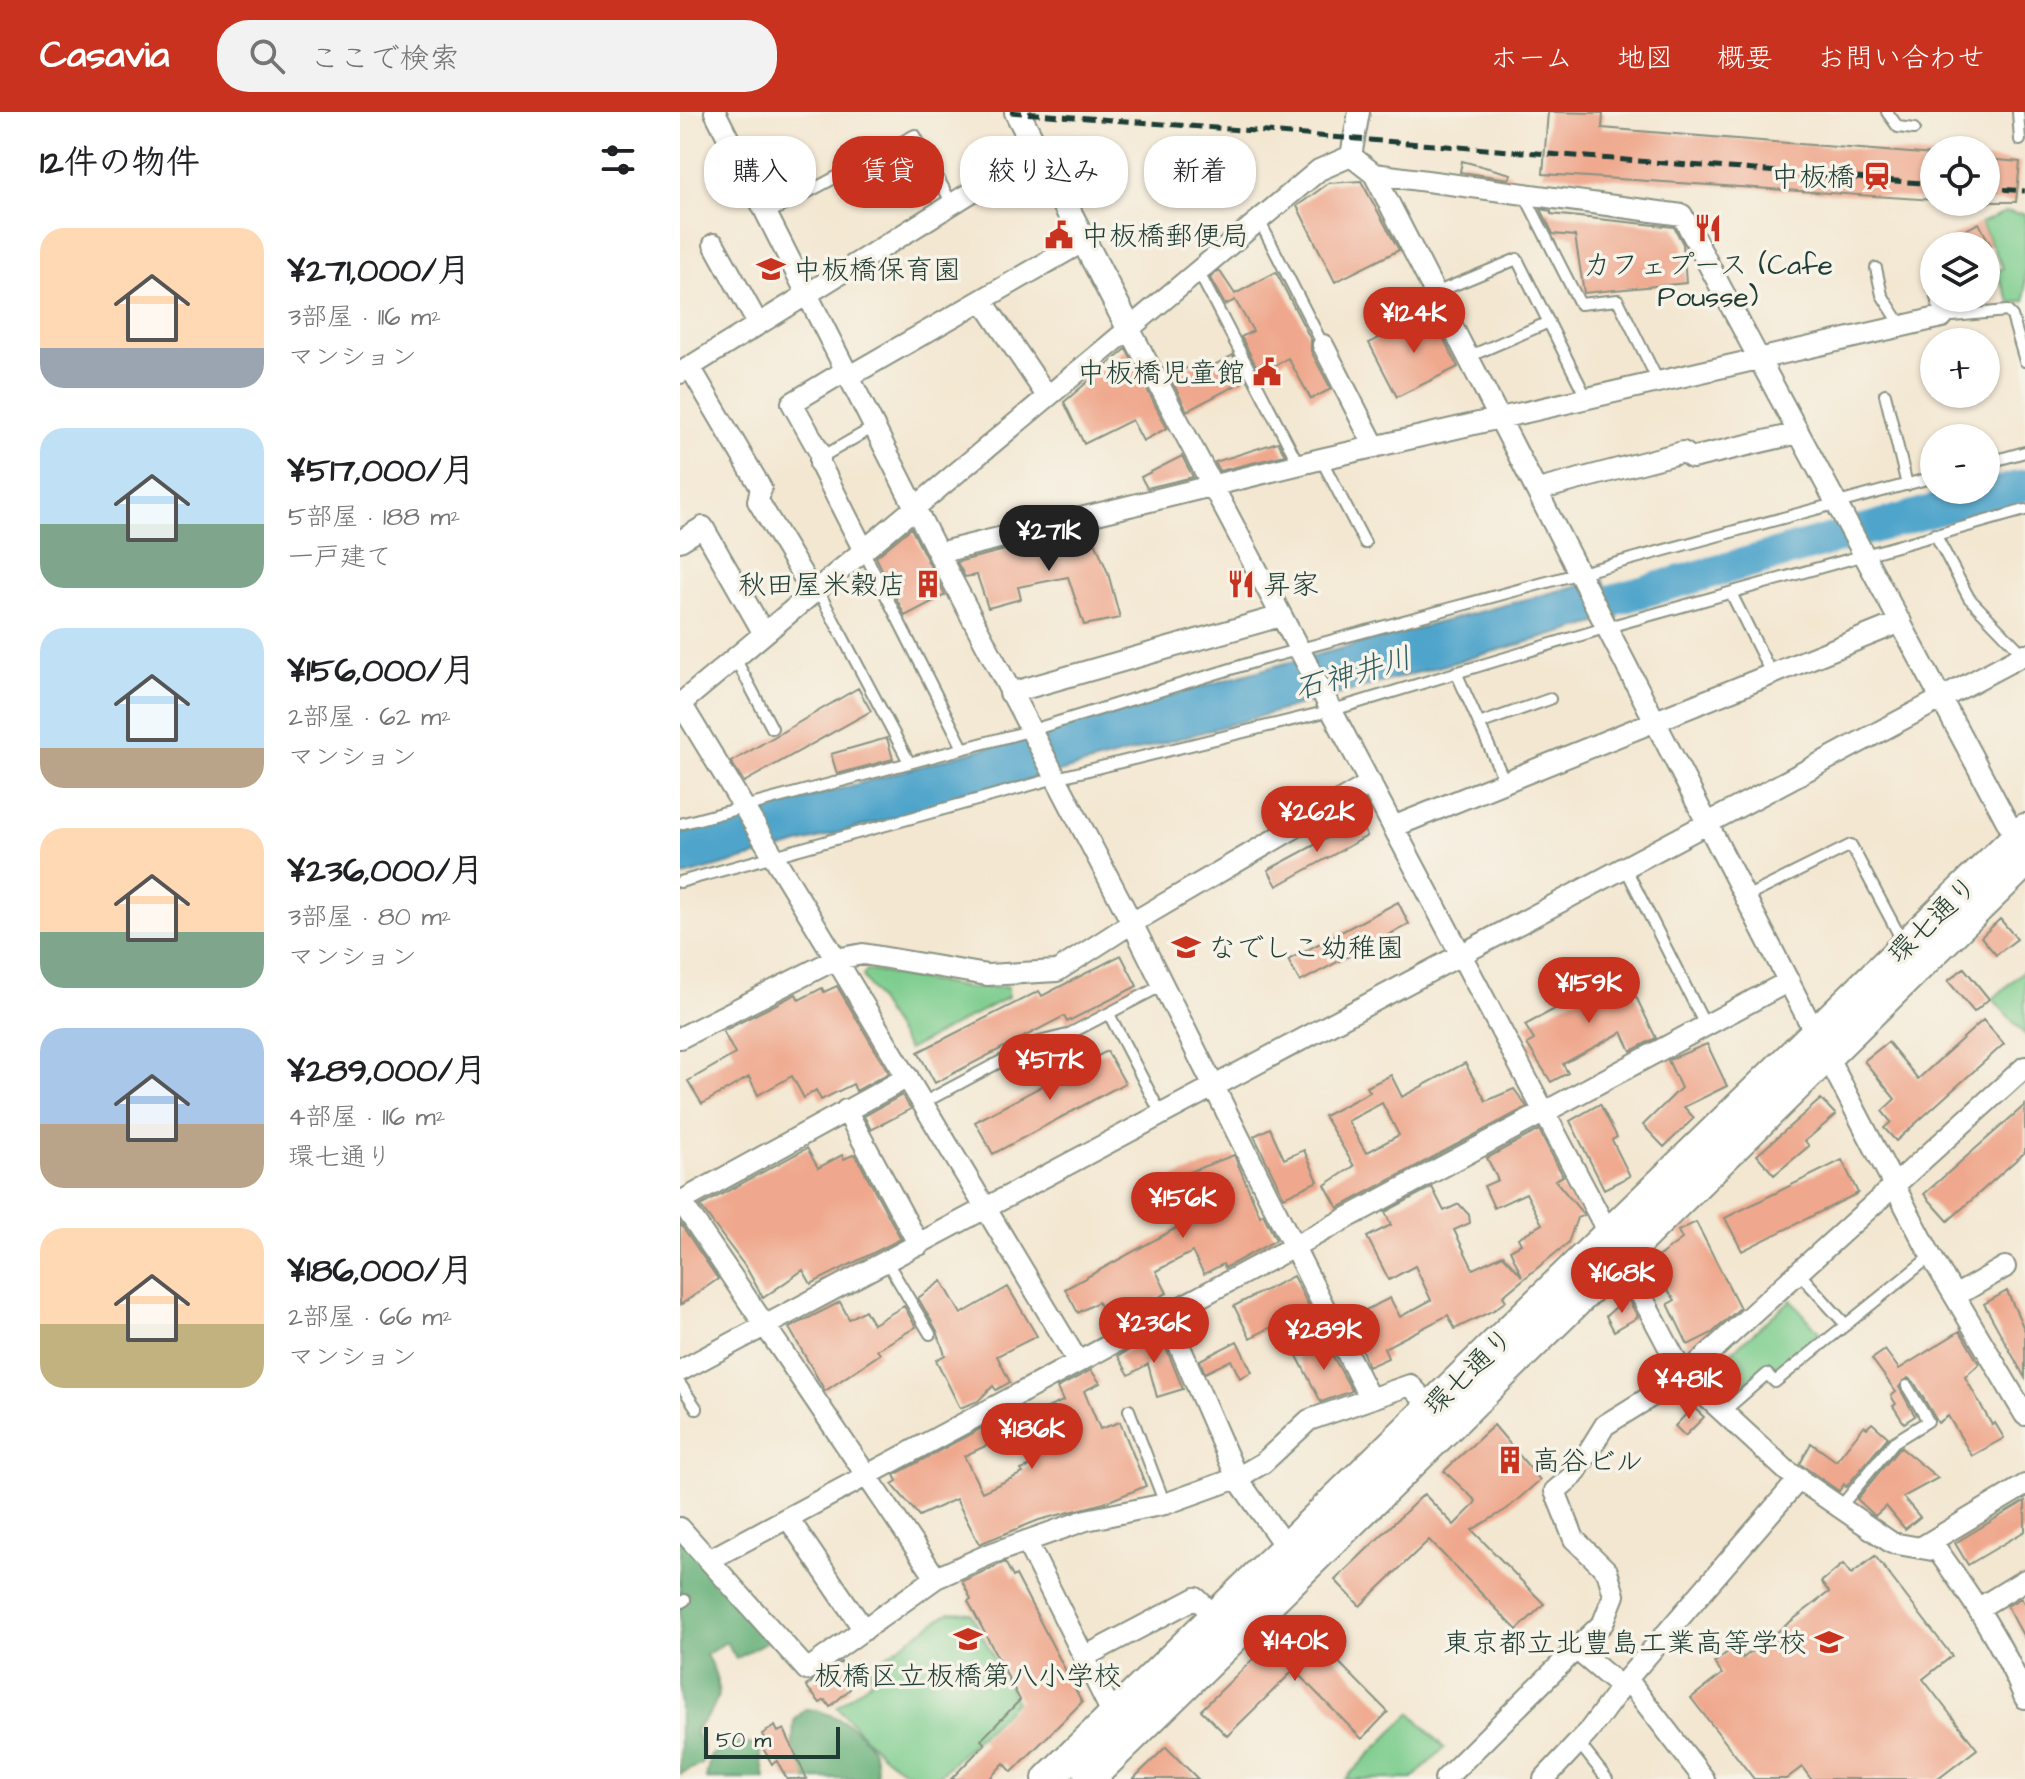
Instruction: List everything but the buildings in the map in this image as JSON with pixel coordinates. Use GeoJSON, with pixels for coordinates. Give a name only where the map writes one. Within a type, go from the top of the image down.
{"type":"FeatureCollection","features":[{"type":"Feature","properties":{"kind":"main road","name":"環七通り"},"geometry":{"type":"LineString","coordinates":[[1821,1044],[1905,946],[2023,846]]}},
{"type":"Feature","properties":{"kind":"main road","name":"環七通り"},"geometry":{"type":"LineString","coordinates":[[1089,1779],[1616,1245],[2023,846]]}},
{"type":"Feature","properties":{"kind":"main road","name":"環七通り"},"geometry":{"type":"LineString","coordinates":[[1048,1779],[1287,1549],[1430,1406],[1616,1245]]}},
{"type":"Feature","properties":{"kind":"street"},"geometry":{"type":"LineString","coordinates":[[715,112],[914,507],[1296,1245],[1370,1399]]}},
{"type":"Feature","properties":{"kind":"street"},"geometry":{"type":"LineString","coordinates":[[1017,112],[1028,136]]}},
{"type":"Feature","properties":{"kind":"street"},"geometry":{"type":"LineString","coordinates":[[1351,156],[1359,112]]}},
{"type":"Feature","properties":{"kind":"street"},"geometry":{"type":"LineString","coordinates":[[1351,156],[1374,174],[1931,1256],[2019,1393],[2025,1415]]}},
{"type":"Feature","properties":{"kind":"street"},"geometry":{"type":"LineString","coordinates":[[1078,1362],[680,704],[1319,170],[1351,156]]}},
{"type":"Feature","properties":{"kind":"street"},"geometry":{"type":"LineString","coordinates":[[1374,174],[1682,215],[2023,846]]}},
{"type":"Feature","properties":{"kind":"street"},"geometry":{"type":"LineString","coordinates":[[812,591],[758,501],[761,488],[685,370],[960,199]]}},
{"type":"Feature","properties":{"kind":"street"},"geometry":{"type":"LineString","coordinates":[[1066,208],[1684,1376],[1721,1414],[1800,1478],[1892,1543],[1938,1551],[1979,1608],[2013,1667],[2025,1698]]}},
{"type":"Feature","properties":{"kind":"street"},"geometry":{"type":"LineString","coordinates":[[863,549],[792,403],[1084,241]]}},
{"type":"Feature","properties":{"kind":"street"},"geometry":{"type":"LineString","coordinates":[[714,244],[758,324]]}},
{"type":"Feature","properties":{"kind":"street"},"geometry":{"type":"LineString","coordinates":[[982,300],[1047,396]]}},
{"type":"Feature","properties":{"kind":"street"},"geometry":{"type":"LineString","coordinates":[[938,553],[1321,459],[1902,326],[1929,312]]}},
{"type":"Feature","properties":{"kind":"street"},"geometry":{"type":"LineString","coordinates":[[1323,345],[1375,447]]}},
{"type":"Feature","properties":{"kind":"street"},"geometry":{"type":"LineString","coordinates":[[1538,490],[1683,452],[1692,458],[1799,433]]}},
{"type":"Feature","properties":{"kind":"street"},"geometry":{"type":"LineString","coordinates":[[682,537],[703,527],[763,632]]}},
{"type":"Feature","properties":{"kind":"street"},"geometry":{"type":"LineString","coordinates":[[1010,693],[1281,616]]}},
{"type":"Feature","properties":{"kind":"street"},"geometry":{"type":"LineString","coordinates":[[1393,827],[1901,622]]}},
{"type":"Feature","properties":{"kind":"street"},"geometry":{"type":"LineString","coordinates":[[680,1371],[2024,654]]}},
{"type":"Feature","properties":{"kind":"street"},"geometry":{"type":"LineString","coordinates":[[680,1038],[836,959],[863,954],[987,975],[1057,971],[1132,923],[1371,783]]}},
{"type":"Feature","properties":{"kind":"street"},"geometry":{"type":"LineString","coordinates":[[709,1560],[1789,981]]}},
{"type":"Feature","properties":{"kind":"street"},"geometry":{"type":"LineString","coordinates":[[1445,1779],[1603,1623],[1614,1595],[1607,1571],[1574,1539],[1555,1491],[1574,1475],[1605,1425],[1684,1376],[2025,1067]]}},
{"type":"Feature","properties":{"kind":"street"},"geometry":{"type":"LineString","coordinates":[[908,1077],[680,1201],[936,1578]]}},
{"type":"Feature","properties":{"kind":"street"},"geometry":{"type":"LineString","coordinates":[[846,1110],[919,1245]]}},
{"type":"Feature","properties":{"kind":"street"},"geometry":{"type":"LineString","coordinates":[[1955,1296],[2005,1267]]}},
{"type":"Feature","properties":{"kind":"street"},"geometry":{"type":"LineString","coordinates":[[1167,1317],[1237,1478],[1287,1549]]}},
{"type":"Feature","properties":{"kind":"street"},"geometry":{"type":"LineString","coordinates":[[680,1528],[807,1670],[936,1578],[1086,1520],[1165,1504],[1237,1478],[1263,1463],[1309,1420],[1410,1385],[1430,1406]]}},
{"type":"Feature","properties":{"kind":"street"},"geometry":{"type":"LineString","coordinates":[[1544,1779],[1800,1478]]}},
{"type":"Feature","properties":{"kind":"street"},"geometry":{"type":"LineString","coordinates":[[1920,1548],[2025,1485]]}},
{"type":"Feature","properties":{"kind":"street"},"geometry":{"type":"LineString","coordinates":[[788,1518],[864,1630]]}},
{"type":"Feature","properties":{"kind":"street"},"geometry":{"type":"LineString","coordinates":[[1026,1541],[1113,1715]]}},
{"type":"Feature","properties":{"kind":"street"},"geometry":{"type":"LineString","coordinates":[[1979,1608],[2025,1580]]}},
{"type":"Feature","properties":{"kind":"street"},"geometry":{"type":"LineString","coordinates":[[1084,1657],[1196,1598],[1216,1617]]}},
{"type":"Feature","properties":{"kind":"street"},"geometry":{"type":"LineString","coordinates":[[1576,1649],[1624,1683],[1704,1779]]}},
{"type":"Feature","properties":{"kind":"lane"},"geometry":{"type":"LineString","coordinates":[[1887,112],[1898,127],[1914,129]]}},
{"type":"Feature","properties":{"kind":"lane"},"geometry":{"type":"LineString","coordinates":[[2018,112],[2020,140]]}},
{"type":"Feature","properties":{"kind":"lane"},"geometry":{"type":"LineString","coordinates":[[767,214],[915,135],[952,204]]}},
{"type":"Feature","properties":{"kind":"lane"},"geometry":{"type":"LineString","coordinates":[[1524,194],[1580,304],[1618,300],[1658,381]]}},
{"type":"Feature","properties":{"kind":"lane"},"geometry":{"type":"LineString","coordinates":[[1259,220],[1323,345]]}},
{"type":"Feature","properties":{"kind":"lane"},"geometry":{"type":"LineString","coordinates":[[1435,293],[1517,259],[1586,397]]}},
{"type":"Feature","properties":{"kind":"lane"},"geometry":{"type":"LineString","coordinates":[[1876,268],[1882,295],[1902,326]]}},
{"type":"Feature","properties":{"kind":"lane"},"geometry":{"type":"LineString","coordinates":[[1198,271],[1299,465]]}},
{"type":"Feature","properties":{"kind":"lane"},"geometry":{"type":"LineString","coordinates":[[2000,311],[2007,311],[2012,316],[2025,361]]}},
{"type":"Feature","properties":{"kind":"lane"},"geometry":{"type":"LineString","coordinates":[[1468,357],[1549,322]]}},
{"type":"Feature","properties":{"kind":"lane"},"geometry":{"type":"LineString","coordinates":[[1885,394],[1907,485]]}},
{"type":"Feature","properties":{"kind":"lane"},"geometry":{"type":"LineString","coordinates":[[820,458],[874,427]]}},
{"type":"Feature","properties":{"kind":"lane"},"geometry":{"type":"LineString","coordinates":[[2000,459],[2025,452]]}},
{"type":"Feature","properties":{"kind":"lane"},"geometry":{"type":"LineString","coordinates":[[1321,459],[1365,543]]}},
{"type":"Feature","properties":{"kind":"lane"},"geometry":{"type":"LineString","coordinates":[[680,824],[1029,731],[1299,650],[1838,506],[1920,481]]}},
{"type":"Feature","properties":{"kind":"lane"},"geometry":{"type":"LineString","coordinates":[[680,882],[1056,778],[1333,710],[1607,625],[2025,510]]}},
{"type":"Feature","properties":{"kind":"lane"},"geometry":{"type":"LineString","coordinates":[[1935,534],[1969,598],[2024,654]]}},
{"type":"Feature","properties":{"kind":"lane"},"geometry":{"type":"LineString","coordinates":[[863,549],[963,748]]}},
{"type":"Feature","properties":{"kind":"lane"},"geometry":{"type":"LineString","coordinates":[[812,591],[821,596],[909,762]]}},
{"type":"Feature","properties":{"kind":"lane"},"geometry":{"type":"LineString","coordinates":[[1731,593],[1772,675]]}},
{"type":"Feature","properties":{"kind":"lane"},"geometry":{"type":"LineString","coordinates":[[734,656],[772,728]]}},
{"type":"Feature","properties":{"kind":"lane"},"geometry":{"type":"LineString","coordinates":[[1456,672],[1505,782]]}},
{"type":"Feature","properties":{"kind":"lane"},"geometry":{"type":"LineString","coordinates":[[1479,724],[1550,699]]}},
{"type":"Feature","properties":{"kind":"lane"},"geometry":{"type":"LineString","coordinates":[[1746,897],[1851,845],[1905,946]]}},
{"type":"Feature","properties":{"kind":"lane"},"geometry":{"type":"LineString","coordinates":[[1625,867],[1705,1025]]}},
{"type":"Feature","properties":{"kind":"lane"},"geometry":{"type":"LineString","coordinates":[[923,1103],[1035,1043],[1067,1035],[1163,985]]}},
{"type":"Feature","properties":{"kind":"lane"},"geometry":{"type":"LineString","coordinates":[[1109,1014],[1161,1114]]}},
{"type":"Feature","properties":{"kind":"lane"},"geometry":{"type":"LineString","coordinates":[[1721,1414],[1767,1374],[1775,1382],[1931,1256]]}},
{"type":"Feature","properties":{"kind":"lane"},"geometry":{"type":"LineString","coordinates":[[887,1262],[930,1334]]}},
{"type":"Feature","properties":{"kind":"lane"},"geometry":{"type":"LineString","coordinates":[[1799,1273],[1846,1325]]}},
{"type":"Feature","properties":{"kind":"lane"},"geometry":{"type":"LineString","coordinates":[[680,1384],[697,1409]]}},
{"type":"Feature","properties":{"kind":"lane"},"geometry":{"type":"LineString","coordinates":[[1841,1506],[1894,1442],[1928,1421],[1907,1386]]}},
{"type":"Feature","properties":{"kind":"lane"},"geometry":{"type":"LineString","coordinates":[[1129,1410],[1165,1504]]}},
{"type":"Feature","properties":{"kind":"lane"},"geometry":{"type":"LineString","coordinates":[[1578,1742],[1607,1779]]}},
{"type":"Feature","properties":{"kind":"green space"},"geometry":{"type":"Polygon","coordinates":[[[2000,214],[2025,214],[2025,301],[2011,303],[2000,280],[2000,270],[2003,268],[2000,262],[2000,232],[1985,232],[1981,223],[2000,214]]]}},
{"type":"Feature","properties":{"kind":"green space"},"geometry":{"type":"Polygon","coordinates":[[[2025,969],[2025,1035],[1993,999],[2025,969]]]}},
{"type":"Feature","properties":{"kind":"green space"},"geometry":{"type":"Polygon","coordinates":[[[867,970],[967,988],[1008,987],[1008,997],[908,1050],[863,976],[867,970]]]}},
{"type":"Feature","properties":{"kind":"green space"},"geometry":{"type":"Polygon","coordinates":[[[1791,1300],[1820,1333],[1775,1370],[1767,1364],[1730,1397],[1712,1381],[1711,1370],[1791,1300]]]}},
{"type":"Feature","properties":{"kind":"green space"},"geometry":{"type":"Polygon","coordinates":[[[680,1536],[772,1638],[736,1659],[726,1642],[706,1655],[716,1677],[718,1696],[695,1730],[703,1749],[702,1764],[680,1774],[680,1536]]]}},
{"type":"Feature","properties":{"kind":"green space"},"geometry":{"type":"Polygon","coordinates":[[[949,1612],[971,1613],[1016,1701],[936,1779],[921,1777],[893,1764],[837,1707],[872,1680],[868,1668],[949,1612]]]}},
{"type":"Feature","properties":{"kind":"green space"},"geometry":{"type":"Polygon","coordinates":[[[805,1709],[831,1715],[856,1730],[873,1753],[877,1765],[875,1779],[791,1779],[794,1721],[805,1709]]]}},
{"type":"Feature","properties":{"kind":"green space"},"geometry":{"type":"Polygon","coordinates":[[[1411,1713],[1444,1748],[1412,1779],[1345,1779],[1411,1713]]]}},
{"type":"Feature","properties":{"kind":"green space"},"geometry":{"type":"Polygon","coordinates":[[[735,1742],[754,1745],[760,1750],[765,1779],[706,1779],[710,1756],[735,1742]]]}},
{"type":"Feature","properties":{"kind":"water"},"geometry":{"type":"Polygon","coordinates":[[[1603,579],[1618,617],[680,877],[680,834],[1275,666],[1603,579]]]}},
{"type":"Feature","properties":{"kind":"waterway","name":"石神井川"},"geometry":{"type":"LineString","coordinates":[[1570,612],[2025,485]]}},
{"type":"Feature","properties":{"kind":"railway"},"geometry":{"type":"LineString","coordinates":[[1010,112],[1920,183]]}},
{"type":"Feature","properties":{"kind":"railway"},"geometry":{"type":"LineString","coordinates":[[2000,189],[2025,191]]}},
{"type":"Feature","properties":{"kind":"place","name":"中板橋"},"geometry":{"type":"Point","coordinates":[1877,176]}},
{"type":"Feature","properties":{"kind":"place","name":"カフェプース (Cafe Pousse)"},"geometry":{"type":"Point","coordinates":[1708,228]}},
{"type":"Feature","properties":{"kind":"place","name":"中板橋郵便局"},"geometry":{"type":"Point","coordinates":[1059,235]}},
{"type":"Feature","properties":{"kind":"place","name":"中板橋保育園"},"geometry":{"type":"Point","coordinates":[771,269]}},
{"type":"Feature","properties":{"kind":"place","name":"中板橋児童館"},"geometry":{"type":"Point","coordinates":[1267,372]}},
{"type":"Feature","properties":{"kind":"place","name":"秋田屋米穀店"},"geometry":{"type":"Point","coordinates":[928,584]}},
{"type":"Feature","properties":{"kind":"place","name":"昇家"},"geometry":{"type":"Point","coordinates":[1241,584]}},
{"type":"Feature","properties":{"kind":"place","name":"なでしこ幼稚園"},"geometry":{"type":"Point","coordinates":[1186,947]}},
{"type":"Feature","properties":{"kind":"place","name":"高谷ビル"},"geometry":{"type":"Point","coordinates":[1510,1460]}},
{"type":"Feature","properties":{"kind":"place","name":"板橋区立板橋第八小学校"},"geometry":{"type":"Point","coordinates":[968,1639]}},
{"type":"Feature","properties":{"kind":"place","name":"東京都立北豊島工業高等学校"},"geometry":{"type":"Point","coordinates":[1829,1642]}}]}
